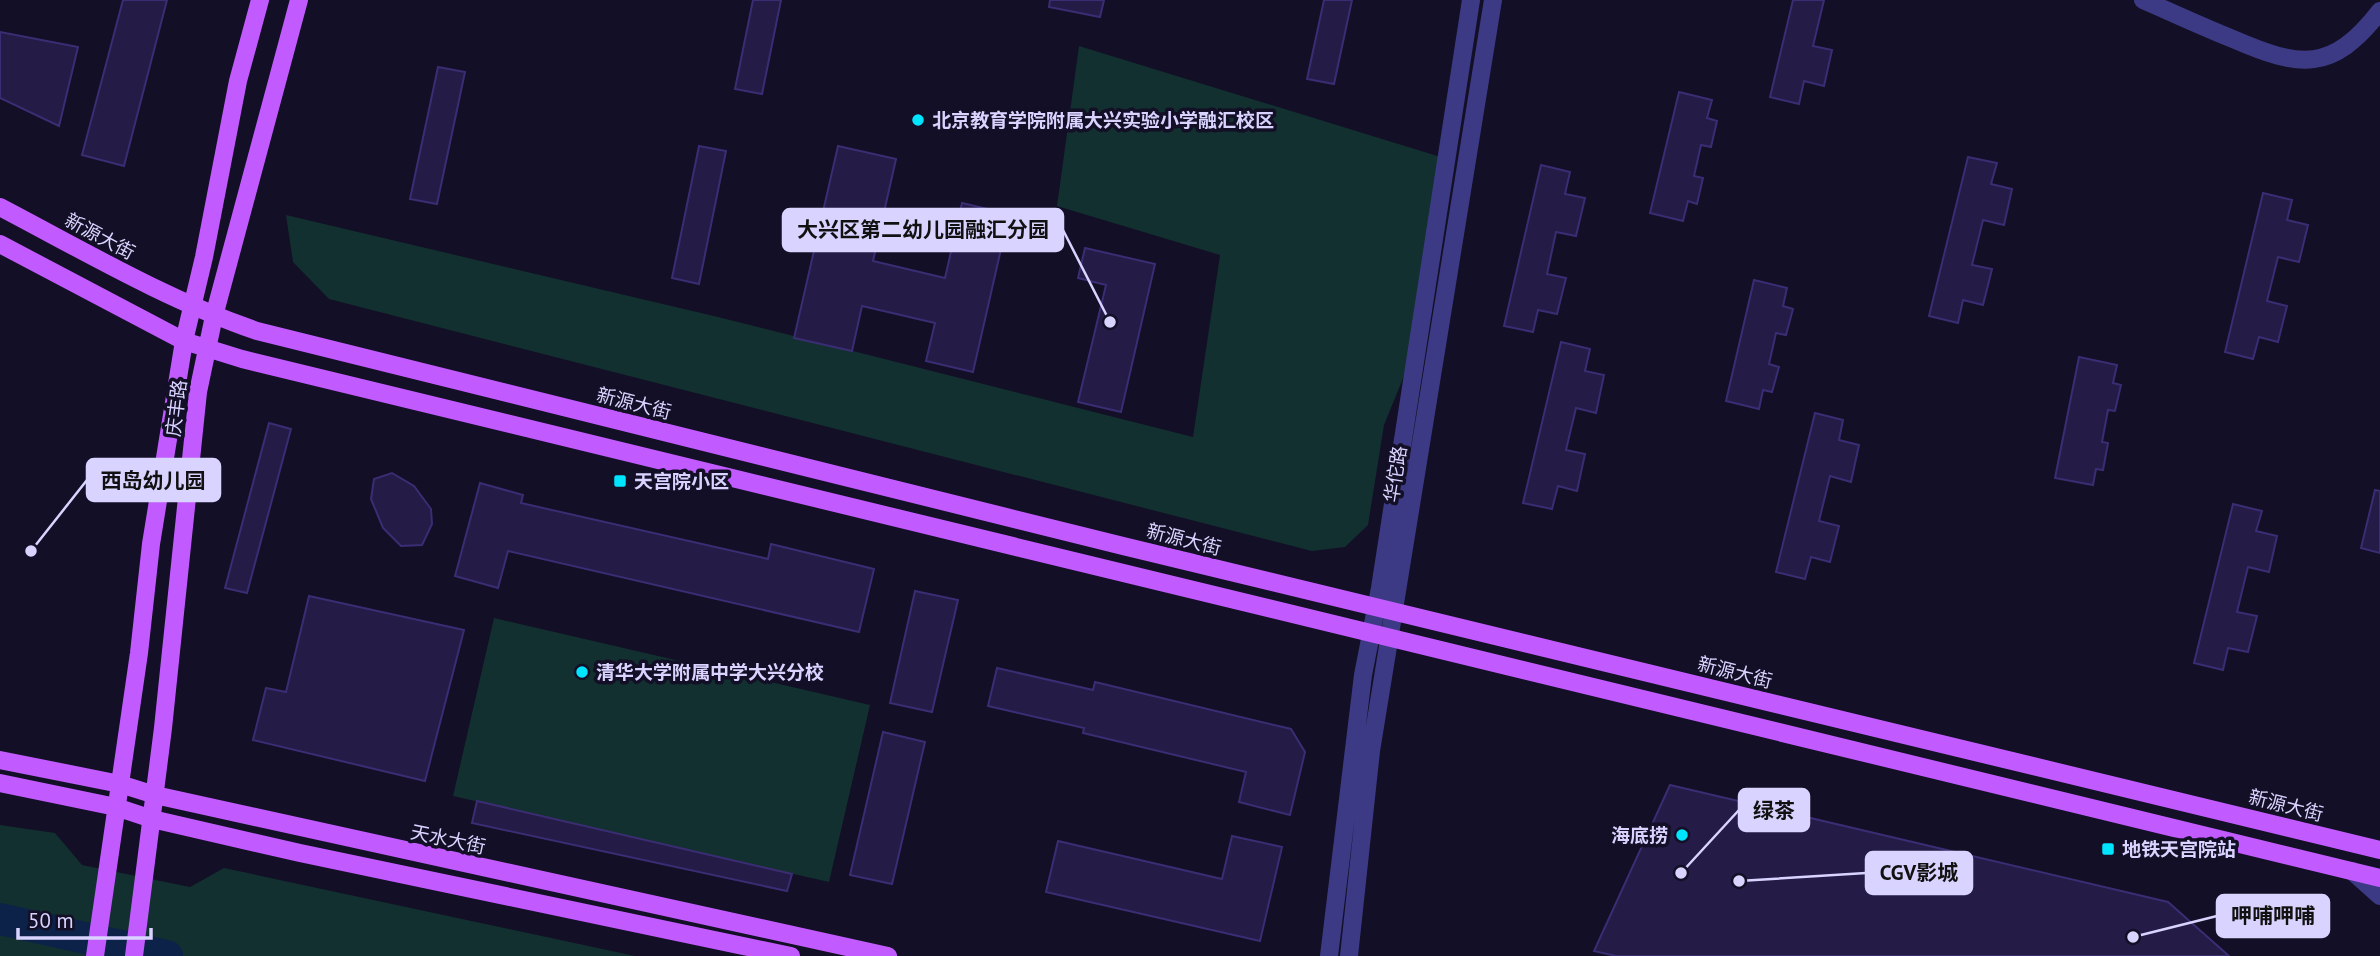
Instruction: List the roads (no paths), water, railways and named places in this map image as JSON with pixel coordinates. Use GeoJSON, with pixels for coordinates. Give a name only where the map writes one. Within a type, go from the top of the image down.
{"type":"FeatureCollection","features":[{"type":"Feature","properties":{"kind":"main road","name":"庆丰路"},"geometry":{"type":"LineString","coordinates":[[95,956],[139,653],[151,544],[184,341],[204,257],[238,81],[260,0]]}},
{"type":"Feature","properties":{"kind":"main road","name":"庆丰路"},"geometry":{"type":"LineString","coordinates":[[134,956],[155,795],[198,392],[214,316],[299,0]]}},
{"type":"Feature","properties":{"kind":"main road","name":"新源大街"},"geometry":{"type":"LineString","coordinates":[[0,207],[160,291],[214,316],[257,331],[1385,610],[2380,850]]}},
{"type":"Feature","properties":{"kind":"main road"},"geometry":{"type":"LineString","coordinates":[[0,244],[184,341],[207,348],[2380,878]]}},
{"type":"Feature","properties":{"kind":"main road","name":"天水大街"},"geometry":{"type":"LineString","coordinates":[[0,760],[120,784],[155,795],[888,956]]}},
{"type":"Feature","properties":{"kind":"main road"},"geometry":{"type":"LineString","coordinates":[[0,783],[116,807],[152,819],[300,853],[790,956]]}},
{"type":"Feature","properties":{"kind":"street","name":"华佗路"},"geometry":{"type":"LineString","coordinates":[[1385,610],[1471,0]]}},
{"type":"Feature","properties":{"kind":"street","name":"华佗路"},"geometry":{"type":"LineString","coordinates":[[1349,956],[1371,751],[1380,635],[1493,0]]}},
{"type":"Feature","properties":{"kind":"street"},"geometry":{"type":"LineString","coordinates":[[2144,0],[2271,56],[2305,61],[2330,55],[2347,46],[2362,34],[2380,11]]}},
{"type":"Feature","properties":{"kind":"street","name":"华佗路"},"geometry":{"type":"LineString","coordinates":[[1329,956],[1363,675],[1380,635]]}},
{"type":"Feature","properties":{"kind":"street"},"geometry":{"type":"LineString","coordinates":[[2352,872],[2380,896]]}},
{"type":"Feature","properties":{"kind":"waterway"},"geometry":{"type":"LineString","coordinates":[[0,919],[167,956]]}},
{"type":"Feature","properties":{"kind":"place","name":"北京教育学院附属大兴实验小学融汇校区"},"geometry":{"type":"Point","coordinates":[918,120]}},
{"type":"Feature","properties":{"kind":"place","name":"大兴区第二幼儿园融汇分园"},"geometry":{"type":"Point","coordinates":[1110,322]}},
{"type":"Feature","properties":{"kind":"place","name":"天宫院小区"},"geometry":{"type":"Point","coordinates":[620,481]}},
{"type":"Feature","properties":{"kind":"place","name":"西岛幼儿园"},"geometry":{"type":"Point","coordinates":[31,551]}},
{"type":"Feature","properties":{"kind":"place","name":"清华大学附属中学大兴分校"},"geometry":{"type":"Point","coordinates":[582,672]}},
{"type":"Feature","properties":{"kind":"place","name":"海底捞"},"geometry":{"type":"Point","coordinates":[1682,835]}},
{"type":"Feature","properties":{"kind":"place","name":"地铁天宫院站"},"geometry":{"type":"Point","coordinates":[2108,849]}},
{"type":"Feature","properties":{"kind":"place","name":"绿茶"},"geometry":{"type":"Point","coordinates":[1681,873]}},
{"type":"Feature","properties":{"kind":"place","name":"CGV影城"},"geometry":{"type":"Point","coordinates":[1739,881]}},
{"type":"Feature","properties":{"kind":"place","name":"呷哺呷哺"},"geometry":{"type":"Point","coordinates":[2133,937]}}]}
